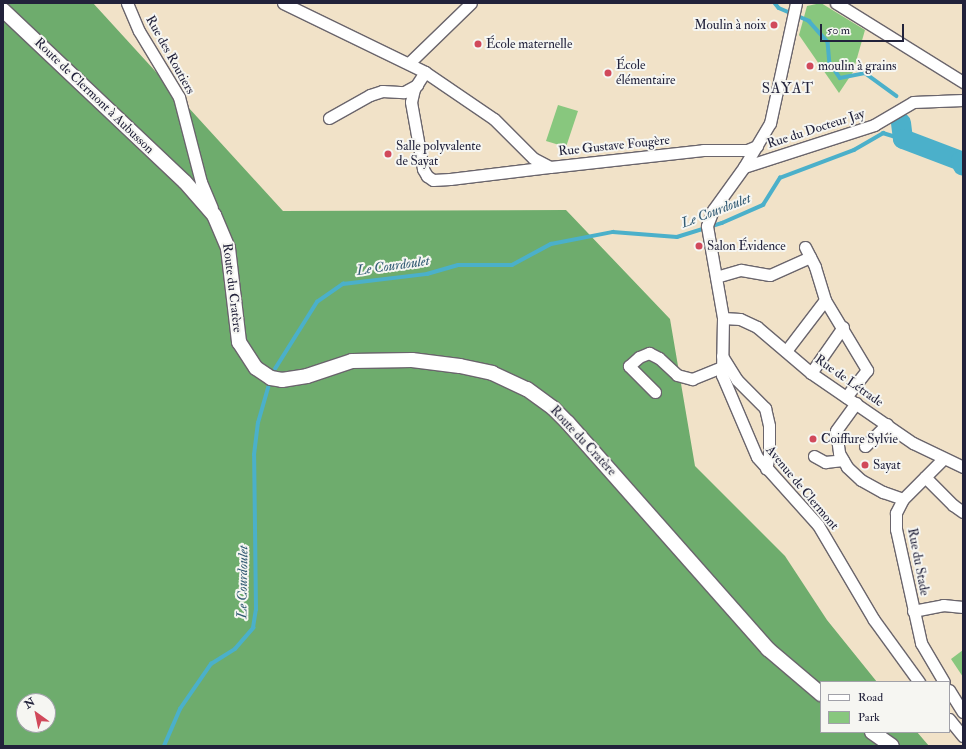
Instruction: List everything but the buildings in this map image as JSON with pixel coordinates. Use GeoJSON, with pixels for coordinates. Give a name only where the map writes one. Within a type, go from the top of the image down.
{"type":"FeatureCollection","features":[{"type":"Feature","properties":{"kind":"main road","name":"Route de Clermont à Aubusson"},"geometry":{"type":"LineString","coordinates":[[3,10],[185,182]]}},
{"type":"Feature","properties":{"kind":"main road","name":"Route du Cratère"},"geometry":{"type":"LineString","coordinates":[[185,182],[208,207],[219,223],[230,257],[239,342],[246,355],[259,371],[271,378],[282,380],[313,374],[352,361],[412,360],[460,366],[492,374],[526,389],[553,408],[568,423],[768,649],[820,693]]}},
{"type":"Feature","properties":{"kind":"main road"},"geometry":{"type":"LineString","coordinates":[[873,733],[892,746]]}},
{"type":"Feature","properties":{"kind":"street","name":"Rue des Routiers"},"geometry":{"type":"LineString","coordinates":[[127,3],[139,31],[179,97],[201,182],[219,223]]}},
{"type":"Feature","properties":{"kind":"street","name":"Rue Gustave Fougère"},"geometry":{"type":"LineString","coordinates":[[283,3],[354,39],[409,63],[425,72],[494,119],[533,158],[550,167],[703,150],[747,150],[757,146]]}},
{"type":"Feature","properties":{"kind":"street"},"geometry":{"type":"LineString","coordinates":[[409,63],[471,3]]}},
{"type":"Feature","properties":{"kind":"street","name":"Avenue de Clermont"},"geometry":{"type":"LineString","coordinates":[[796,3],[773,114],[757,146],[709,218],[708,233],[723,318],[723,381],[752,447],[766,469],[818,525],[878,625],[918,681]]}},
{"type":"Feature","properties":{"kind":"street"},"geometry":{"type":"LineString","coordinates":[[836,3],[963,82]]}},
{"type":"Feature","properties":{"kind":"street"},"geometry":{"type":"LineString","coordinates":[[425,72],[417,85],[411,102],[424,169],[433,180],[550,167]]}},
{"type":"Feature","properties":{"kind":"street"},"geometry":{"type":"LineString","coordinates":[[329,118],[370,95],[382,91],[404,92],[417,85]]}},
{"type":"Feature","properties":{"kind":"street","name":"Rue du Docteur Jay"},"geometry":{"type":"LineString","coordinates":[[744,167],[874,125],[913,102],[963,100]]}},
{"type":"Feature","properties":{"kind":"street","name":"Rue des Routiers"},"geometry":{"type":"LineString","coordinates":[[185,182],[194,166],[192,145]]}},
{"type":"Feature","properties":{"kind":"street"},"geometry":{"type":"LineString","coordinates":[[805,246],[825,300],[843,327],[867,370],[846,397]]}},
{"type":"Feature","properties":{"kind":"street"},"geometry":{"type":"LineString","coordinates":[[716,277],[741,270],[770,275],[810,257]]}},
{"type":"Feature","properties":{"kind":"street"},"geometry":{"type":"LineString","coordinates":[[786,351],[825,300]]}},
{"type":"Feature","properties":{"kind":"street","name":"Rue de Létrade"},"geometry":{"type":"LineString","coordinates":[[723,318],[749,323],[812,373],[913,443],[943,459],[963,467]]}},
{"type":"Feature","properties":{"kind":"street"},"geometry":{"type":"LineString","coordinates":[[812,373],[843,327]]}},
{"type":"Feature","properties":{"kind":"street"},"geometry":{"type":"LineString","coordinates":[[655,392],[629,366],[640,356],[649,353],[659,358],[677,374],[692,379],[722,362],[737,380],[765,408],[769,426],[769,455],[766,469]]}},
{"type":"Feature","properties":{"kind":"street"},"geometry":{"type":"LineString","coordinates":[[856,403],[836,431],[836,447],[843,460],[861,480],[883,492],[903,498]]}},
{"type":"Feature","properties":{"kind":"street"},"geometry":{"type":"LineString","coordinates":[[865,446],[887,424]]}},
{"type":"Feature","properties":{"kind":"street"},"geometry":{"type":"LineString","coordinates":[[814,456],[825,462],[843,460]]}},
{"type":"Feature","properties":{"kind":"street","name":"Rue du Stade"},"geometry":{"type":"LineString","coordinates":[[943,459],[903,498],[896,513],[896,529],[913,611],[923,648],[943,681]]}},
{"type":"Feature","properties":{"kind":"street"},"geometry":{"type":"LineString","coordinates":[[925,477],[953,505],[963,512]]}},
{"type":"Feature","properties":{"kind":"street"},"geometry":{"type":"LineString","coordinates":[[913,611],[942,606],[963,606]]}},
{"type":"Feature","properties":{"kind":"street"},"geometry":{"type":"LineString","coordinates":[[950,692],[963,712]]}},
{"type":"Feature","properties":{"kind":"street"},"geometry":{"type":"LineString","coordinates":[[950,720],[963,736]]}},
{"type":"Feature","properties":{"kind":"green space"},"geometry":{"type":"Polygon","coordinates":[[[3,3],[93,3],[283,211],[566,210],[670,319],[695,466],[785,556],[827,620],[876,681],[820,681],[820,733],[918,733],[929,746],[3,746],[3,3]]]}},
{"type":"Feature","properties":{"kind":"green space"},"geometry":{"type":"Polygon","coordinates":[[[821,3],[865,30],[853,72],[839,93],[799,35],[807,6],[821,3]]]}},
{"type":"Feature","properties":{"kind":"green space"},"geometry":{"type":"Polygon","coordinates":[[[558,105],[578,111],[566,147],[546,141],[558,105]]]}},
{"type":"Feature","properties":{"kind":"green space"},"geometry":{"type":"Polygon","coordinates":[[[963,650],[963,677],[951,659],[963,650]]]}},
{"type":"Feature","properties":{"kind":"waterway"},"geometry":{"type":"LineString","coordinates":[[775,3],[779,8],[809,21],[828,42],[830,63],[840,78],[865,73],[897,96]]}},
{"type":"Feature","properties":{"kind":"waterway"},"geometry":{"type":"LineString","coordinates":[[901,123],[903,139],[961,161],[963,166]]}},
{"type":"Feature","properties":{"kind":"waterway","name":"Le Courdoulet"},"geometry":{"type":"LineString","coordinates":[[275,369],[317,302],[343,284],[427,274],[458,265],[512,265],[551,244],[613,232],[677,237],[722,223],[763,205],[780,178],[854,150],[883,133],[903,139]]}},
{"type":"Feature","properties":{"kind":"waterway","name":"Le Courdoulet"},"geometry":{"type":"LineString","coordinates":[[164,746],[180,709],[211,664],[235,649],[253,628],[256,610],[254,455],[258,423],[268,387]]}},
{"type":"Feature","properties":{"kind":"place","name":"Moulin à noix"},"geometry":{"type":"Point","coordinates":[774,25]}},
{"type":"Feature","properties":{"kind":"place","name":"École maternelle"},"geometry":{"type":"Point","coordinates":[478,44]}},
{"type":"Feature","properties":{"kind":"place","name":"moulin à grains"},"geometry":{"type":"Point","coordinates":[810,66]}},
{"type":"Feature","properties":{"kind":"place","name":"École élémentaire"},"geometry":{"type":"Point","coordinates":[608,73]}},
{"type":"Feature","properties":{"kind":"place","name":"Salle polyvalente de Sayat"},"geometry":{"type":"Point","coordinates":[388,154]}},
{"type":"Feature","properties":{"kind":"place","name":"Salon Évidence"},"geometry":{"type":"Point","coordinates":[699,246]}},
{"type":"Feature","properties":{"kind":"place","name":"Coiffure Sylvie"},"geometry":{"type":"Point","coordinates":[813,439]}},
{"type":"Feature","properties":{"kind":"place","name":"Sayat"},"geometry":{"type":"Point","coordinates":[865,465]}},
{"type":"Feature","properties":{"kind":"district","name":"SAYAT"},"geometry":{"type":"Point","coordinates":[788,89]}}]}
